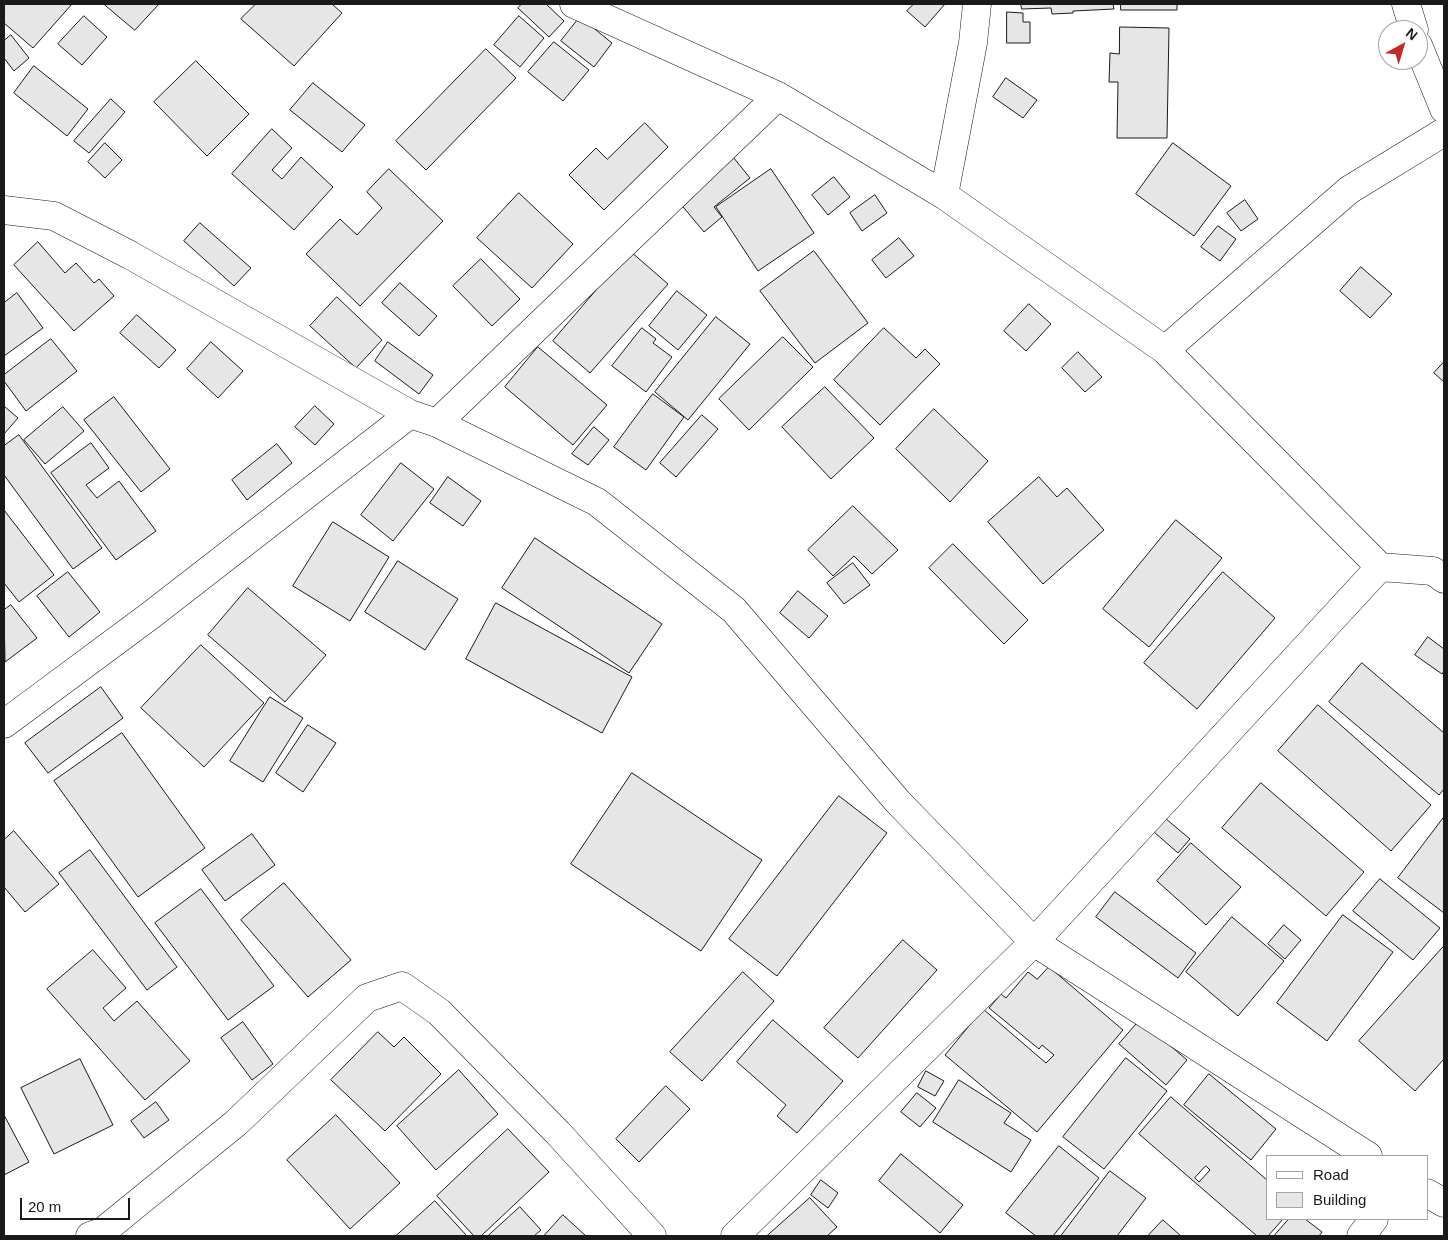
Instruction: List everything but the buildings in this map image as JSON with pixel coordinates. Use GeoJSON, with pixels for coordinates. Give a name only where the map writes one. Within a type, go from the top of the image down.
{"type":"FeatureCollection","features":[{"type":"Feature","properties":{"kind":"street"},"geometry":{"type":"LineString","coordinates":[[574,4],[778,96],[944,195],[1165,350],[1380,567],[1441,570]]}},
{"type":"Feature","properties":{"kind":"street"},"geometry":{"type":"LineString","coordinates":[[944,195],[973,43],[977,4]]}},
{"type":"Feature","properties":{"kind":"street"},"geometry":{"type":"LineString","coordinates":[[1406,4],[1411,20]]}},
{"type":"Feature","properties":{"kind":"street"},"geometry":{"type":"LineString","coordinates":[[1428,69],[1444,109]]}},
{"type":"Feature","properties":{"kind":"street"},"geometry":{"type":"LineString","coordinates":[[437,423],[778,96]]}},
{"type":"Feature","properties":{"kind":"street"},"geometry":{"type":"LineString","coordinates":[[1165,350],[1349,190],[1444,132]]}},
{"type":"Feature","properties":{"kind":"street"},"geometry":{"type":"LineString","coordinates":[[4,210],[54,216],[130,255],[410,414],[437,423],[597,502],[734,610],[898,802],[1034,942],[1366,1155]]}},
{"type":"Feature","properties":{"kind":"street"},"geometry":{"type":"LineString","coordinates":[[4,724],[159,609],[410,414]]}},
{"type":"Feature","properties":{"kind":"street"},"geometry":{"type":"LineString","coordinates":[[735,1236],[1034,942],[1380,567]]}},
{"type":"Feature","properties":{"kind":"street"},"geometry":{"type":"LineString","coordinates":[[97,1235],[236,1122],[367,998],[402,986],[439,1012],[558,1133],[652,1236]]}},
{"type":"Feature","properties":{"kind":"street"},"geometry":{"type":"LineString","coordinates":[[1428,1194],[1444,1203]]}},
{"type":"Feature","properties":{"kind":"street"},"geometry":{"type":"LineString","coordinates":[[1361,1236],[1373,1220]]}}]}
